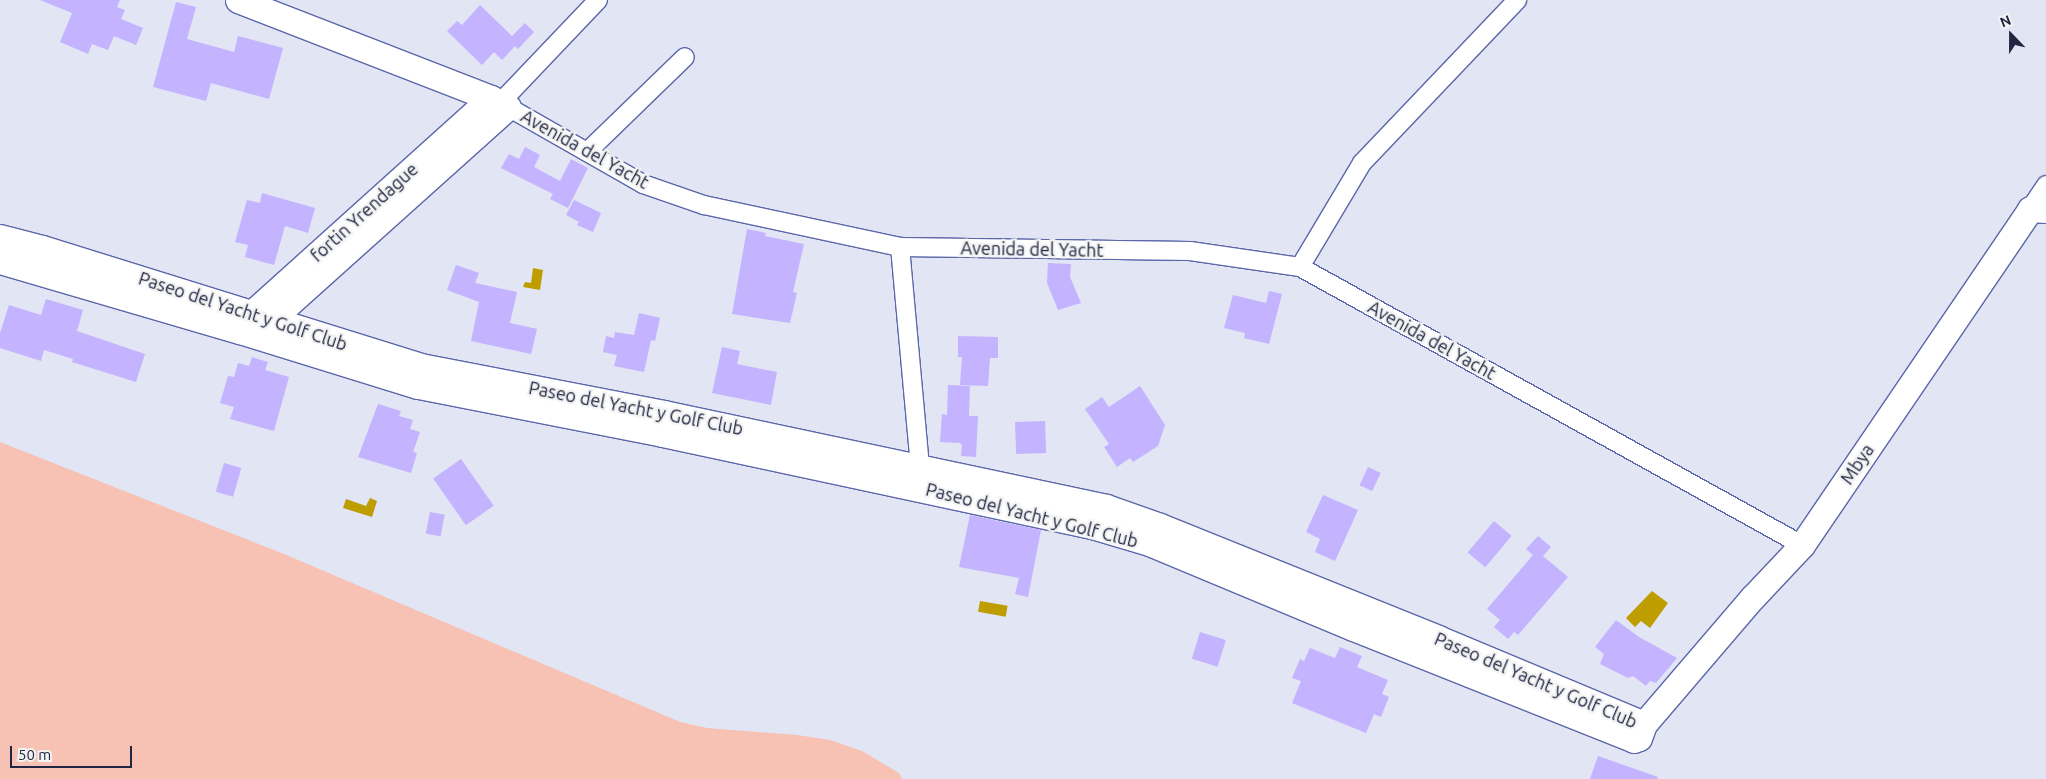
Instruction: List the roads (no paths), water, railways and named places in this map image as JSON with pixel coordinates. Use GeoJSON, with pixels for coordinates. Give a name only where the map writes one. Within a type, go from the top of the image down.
{"type":"FeatureCollection","features":[{"type":"Feature","properties":{"kind":"main road","name":"Avenida del Yacht"},"geometry":{"type":"LineString","coordinates":[[238,0],[500,103]]}},
{"type":"Feature","properties":{"kind":"main road","name":"fortin Yrendague"},"geometry":{"type":"LineString","coordinates":[[256,325],[500,103]]}},
{"type":"Feature","properties":{"kind":"main road","name":"Mbya"},"geometry":{"type":"LineString","coordinates":[[1639,732],[1752,597],[1802,545],[2038,209]]}},
{"type":"Feature","properties":{"kind":"main road","name":"Paseo del Yacht y Golf Club"},"geometry":{"type":"LineString","coordinates":[[0,237],[42,248],[256,325]]}},
{"type":"Feature","properties":{"kind":"main road","name":"Paseo del Yacht y Golf Club"},"geometry":{"type":"LineString","coordinates":[[0,260],[420,366],[664,413],[921,478],[1097,505],[1151,522],[1438,638],[1639,732]]}},
{"type":"Feature","properties":{"kind":"street","name":"fortin Yrendague"},"geometry":{"type":"LineString","coordinates":[[500,103],[598,0]]}},
{"type":"Feature","properties":{"kind":"street"},"geometry":{"type":"LineString","coordinates":[[1300,266],[1362,163],[1517,0]]}},
{"type":"Feature","properties":{"kind":"street"},"geometry":{"type":"LineString","coordinates":[[587,152],[685,57]]}},
{"type":"Feature","properties":{"kind":"street","name":"Avenida del Yacht"},"geometry":{"type":"LineString","coordinates":[[500,103],[643,184],[704,204],[900,247],[1190,251],[1300,266],[1802,545]]}},
{"type":"Feature","properties":{"kind":"street","name":"Mbya"},"geometry":{"type":"LineString","coordinates":[[2038,209],[2046,186]]}},
{"type":"Feature","properties":{"kind":"street"},"geometry":{"type":"LineString","coordinates":[[900,247],[921,478]]}}]}
